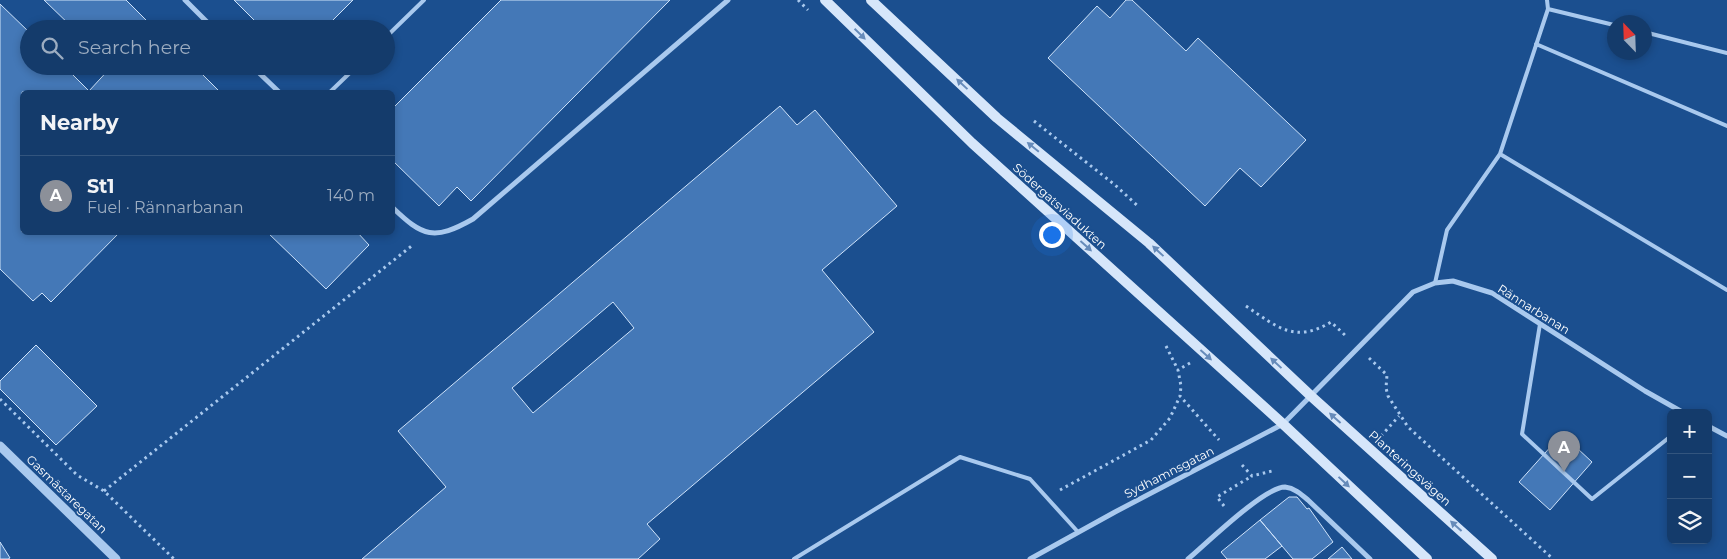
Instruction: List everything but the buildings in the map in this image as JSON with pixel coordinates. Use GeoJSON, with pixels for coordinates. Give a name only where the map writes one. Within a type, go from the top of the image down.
{"type":"FeatureCollection","features":[{"type":"Feature","properties":{"kind":"main road","name":"Södergatsviadukten"},"geometry":{"type":"LineString","coordinates":[[825,0],[972,143],[1283,424]]}},
{"type":"Feature","properties":{"kind":"main road","name":"Södergatsviadukten"},"geometry":{"type":"LineString","coordinates":[[871,0],[997,118],[1149,243],[1312,396]]}},
{"type":"Feature","properties":{"kind":"main road","name":"Planteringsvägen"},"geometry":{"type":"LineString","coordinates":[[1312,396],[1492,559]]}},
{"type":"Feature","properties":{"kind":"main road"},"geometry":{"type":"LineString","coordinates":[[1283,424],[1427,559]]}},
{"type":"Feature","properties":{"kind":"street"},"geometry":{"type":"LineString","coordinates":[[185,0],[205,20]]}},
{"type":"Feature","properties":{"kind":"street"},"geometry":{"type":"LineString","coordinates":[[395,209],[414,228],[429,232],[451,230],[473,219],[728,0]]}},
{"type":"Feature","properties":{"kind":"street"},"geometry":{"type":"LineString","coordinates":[[261,75],[277,90]]}},
{"type":"Feature","properties":{"kind":"street","name":"Rännarbanan"},"geometry":{"type":"LineString","coordinates":[[1312,396],[1413,292],[1435,283],[1453,281],[1492,293],[1645,391],[1677,409]]}},
{"type":"Feature","properties":{"kind":"street","name":"Sydhamnsgatan"},"geometry":{"type":"LineString","coordinates":[[1030,559],[1283,424],[1312,396]]}},
{"type":"Feature","properties":{"kind":"street"},"geometry":{"type":"LineString","coordinates":[[1712,428],[1727,436]]}},
{"type":"Feature","properties":{"kind":"street","name":"Gasmästaregatan"},"geometry":{"type":"LineString","coordinates":[[0,446],[116,559]]}},
{"type":"Feature","properties":{"kind":"street"},"geometry":{"type":"LineString","coordinates":[[1188,559],[1266,493],[1286,487],[1297,491],[1308,500],[1370,559]]}},
{"type":"Feature","properties":{"kind":"lane"},"geometry":{"type":"LineString","coordinates":[[395,28],[424,0]]}},
{"type":"Feature","properties":{"kind":"lane"},"geometry":{"type":"LineString","coordinates":[[1435,283],[1448,230],[1500,154],[1548,8],[1547,0]]}},
{"type":"Feature","properties":{"kind":"lane"},"geometry":{"type":"LineString","coordinates":[[1548,8],[1607,23]]}},
{"type":"Feature","properties":{"kind":"lane"},"geometry":{"type":"LineString","coordinates":[[1652,34],[1727,53]]}},
{"type":"Feature","properties":{"kind":"lane"},"geometry":{"type":"LineString","coordinates":[[1536,44],[1727,126]]}},
{"type":"Feature","properties":{"kind":"lane"},"geometry":{"type":"LineString","coordinates":[[332,90],[348,75]]}},
{"type":"Feature","properties":{"kind":"lane"},"geometry":{"type":"LineString","coordinates":[[1500,154],[1727,290]]}},
{"type":"Feature","properties":{"kind":"lane"},"geometry":{"type":"LineString","coordinates":[[1540,324],[1522,434],[1592,499],[1667,439]]}},
{"type":"Feature","properties":{"kind":"lane"},"geometry":{"type":"LineString","coordinates":[[794,559],[960,457],[1030,479],[1078,532]]}},
{"type":"Feature","properties":{"kind":"path"},"geometry":{"type":"LineString","coordinates":[[104,491],[429,232]]}},
{"type":"Feature","properties":{"kind":"path"},"geometry":{"type":"LineString","coordinates":[[1262,317],[1288,332],[1313,332],[1331,322],[1387,375],[1386,388],[1388,396],[1408,427],[1553,559]]}},
{"type":"Feature","properties":{"kind":"path"},"geometry":{"type":"LineString","coordinates":[[1048,497],[1151,440],[1170,418],[1180,396]]}},
{"type":"Feature","properties":{"kind":"path"},"geometry":{"type":"LineString","coordinates":[[0,399],[77,474],[104,491],[174,559]]}},
{"type":"Feature","properties":{"kind":"path"},"geometry":{"type":"LineString","coordinates":[[1222,503],[1217,496],[1252,476]]}},
{"type":"Feature","properties":{"kind":"place","name":"St1"},"geometry":{"type":"Point","coordinates":[1564,472]}}]}
